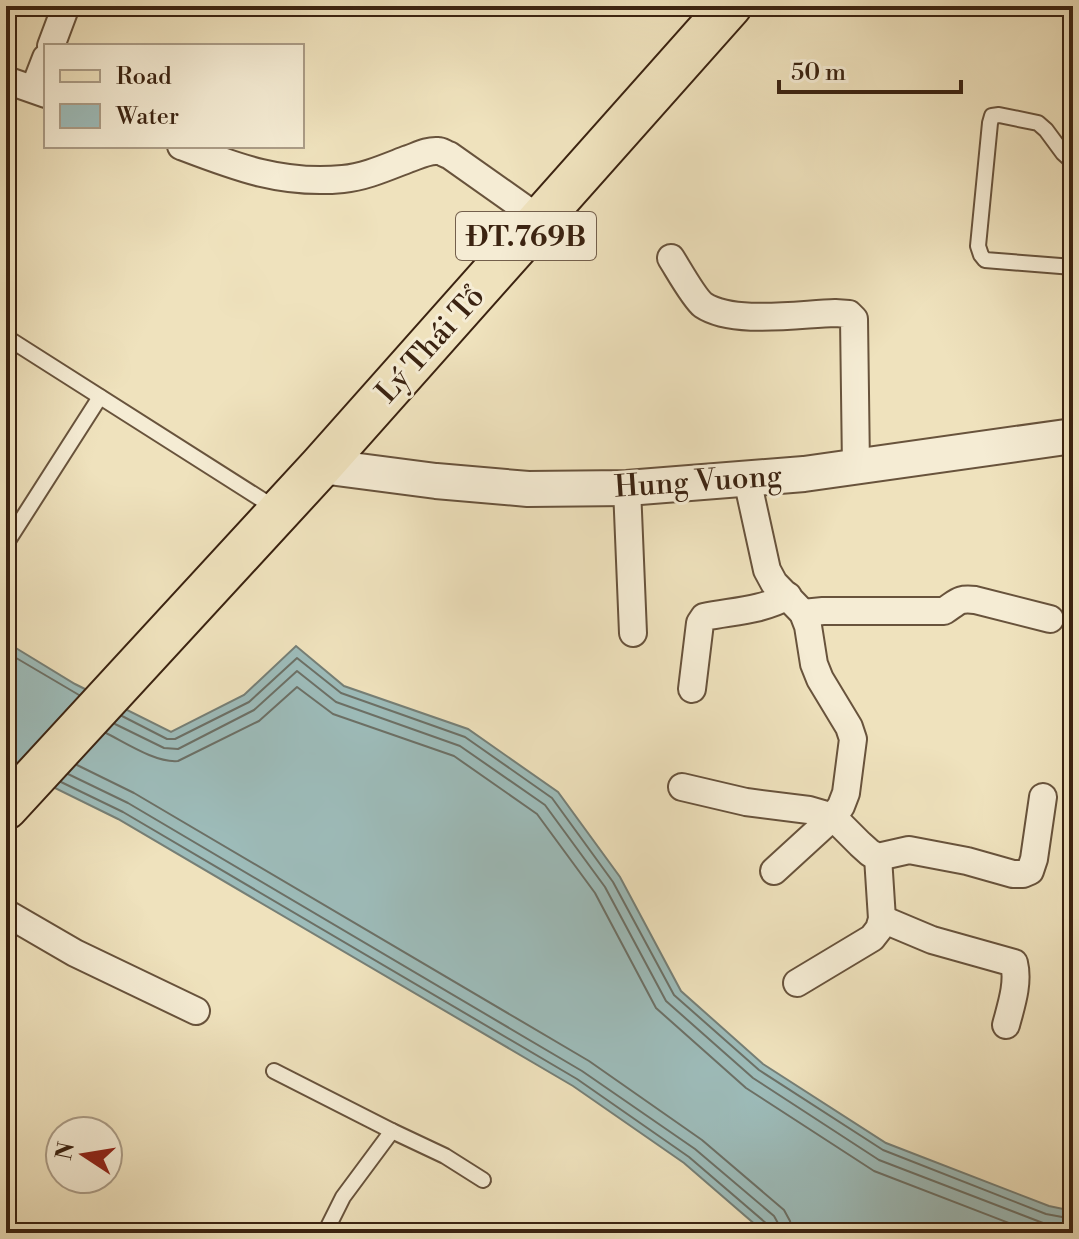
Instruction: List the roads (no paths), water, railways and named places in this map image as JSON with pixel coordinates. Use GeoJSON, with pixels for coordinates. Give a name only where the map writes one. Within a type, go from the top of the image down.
{"type":"FeatureCollection","features":[{"type":"Feature","properties":{"kind":"main road","name":"Lý Thái Tổ"},"geometry":{"type":"LineString","coordinates":[[18,796],[321,466],[730,6]]}},
{"type":"Feature","properties":{"kind":"street"},"geometry":{"type":"LineString","coordinates":[[52,44],[66,6]]}},
{"type":"Feature","properties":{"kind":"street"},"geometry":{"type":"LineString","coordinates":[[6,80],[40,92],[44,69]]}},
{"type":"Feature","properties":{"kind":"street"},"geometry":{"type":"LineString","coordinates":[[187,148],[263,175],[319,180],[347,179],[437,151],[449,155],[541,220]]}},
{"type":"Feature","properties":{"kind":"street"},"geometry":{"type":"LineString","coordinates":[[671,258],[701,304],[721,314],[741,317],[835,313],[849,314],[854,319],[856,467]]}},
{"type":"Feature","properties":{"kind":"street","name":"Hung Vuong"},"geometry":{"type":"LineString","coordinates":[[321,466],[528,489],[627,488],[804,474],[1073,436]]}},
{"type":"Feature","properties":{"kind":"street"},"geometry":{"type":"LineString","coordinates":[[747,479],[767,570],[808,626],[814,664],[853,739],[846,793],[841,806],[774,871]]}},
{"type":"Feature","properties":{"kind":"street"},"geometry":{"type":"LineString","coordinates":[[627,488],[633,633]]}},
{"type":"Feature","properties":{"kind":"street"},"geometry":{"type":"LineString","coordinates":[[692,689],[700,623],[704,617],[772,605],[795,605],[823,611],[944,611],[956,601],[964,599],[1050,619]]}},
{"type":"Feature","properties":{"kind":"street"},"geometry":{"type":"LineString","coordinates":[[682,787],[833,817],[878,857],[909,850],[1013,874],[1030,871],[1043,797]]}},
{"type":"Feature","properties":{"kind":"street"},"geometry":{"type":"LineString","coordinates":[[797,983],[872,938],[879,929],[882,919],[878,857]]}},
{"type":"Feature","properties":{"kind":"street"},"geometry":{"type":"LineString","coordinates":[[6,913],[75,953],[196,1011]]}},
{"type":"Feature","properties":{"kind":"street"},"geometry":{"type":"LineString","coordinates":[[882,919],[932,940],[1014,963],[1014,997],[1006,1025]]}},
{"type":"Feature","properties":{"kind":"lane"},"geometry":{"type":"LineString","coordinates":[[1073,162],[1038,123],[992,116],[978,246],[985,260],[1073,267]]}},
{"type":"Feature","properties":{"kind":"lane"},"geometry":{"type":"LineString","coordinates":[[6,337],[279,510]]}},
{"type":"Feature","properties":{"kind":"lane"},"geometry":{"type":"LineString","coordinates":[[6,544],[100,397]]}},
{"type":"Feature","properties":{"kind":"lane"},"geometry":{"type":"LineString","coordinates":[[274,1071],[445,1156],[483,1180]]}},
{"type":"Feature","properties":{"kind":"lane"},"geometry":{"type":"LineString","coordinates":[[325,1233],[343,1197],[392,1131]]}},
{"type":"Feature","properties":{"kind":"water"},"geometry":{"type":"Polygon","coordinates":[[[6,642],[75,684],[171,732],[244,695],[296,646],[344,686],[468,729],[558,792],[620,877],[681,991],[763,1064],[886,1143],[1049,1206],[1073,1211],[1073,1233],[765,1233],[684,1163],[573,1086],[118,819],[6,764],[6,642]]]}}]}
